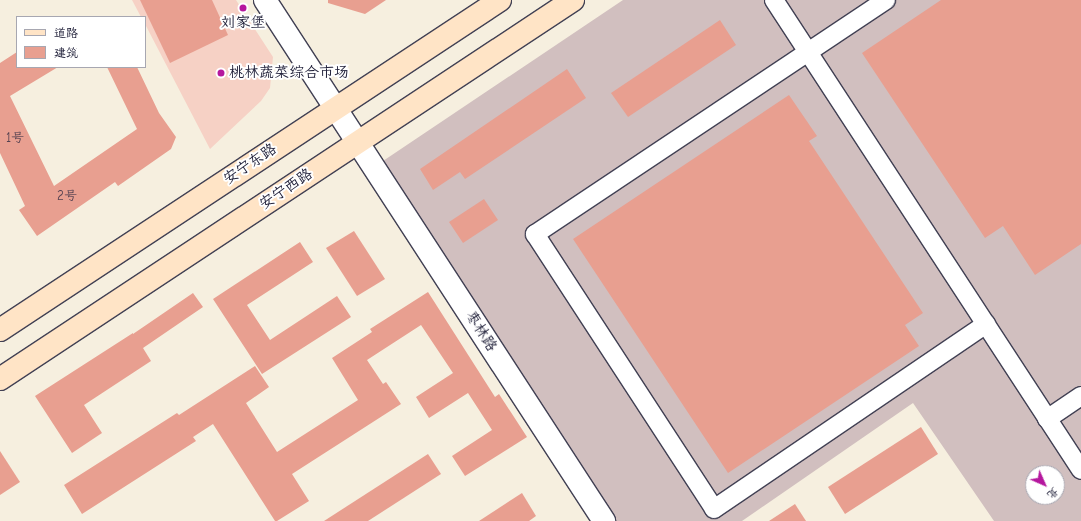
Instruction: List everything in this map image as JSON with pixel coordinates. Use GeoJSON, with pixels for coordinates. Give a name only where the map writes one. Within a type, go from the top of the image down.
{"type":"FeatureCollection","features":[{"type":"Feature","properties":{"kind":"main road","name":"安宁东路"},"geometry":{"type":"LineString","coordinates":[[0,330],[500,0]]}},
{"type":"Feature","properties":{"kind":"main road","name":"安宁西路"},"geometry":{"type":"LineString","coordinates":[[0,379],[573,0]]}},
{"type":"Feature","properties":{"kind":"street","name":"枣林路"},"geometry":{"type":"LineString","coordinates":[[265,0],[604,521]]}},
{"type":"Feature","properties":{"kind":"street"},"geometry":{"type":"LineString","coordinates":[[774,0],[1081,470]]}},
{"type":"Feature","properties":{"kind":"street"},"geometry":{"type":"LineString","coordinates":[[886,0],[534,234],[714,509],[986,324]]}},
{"type":"Feature","properties":{"kind":"street"},"geometry":{"type":"LineString","coordinates":[[1047,419],[1081,396]]}},
{"type":"Feature","properties":{"kind":"shaded area","name":"桃林蔬菜综合市场"},"geometry":{"type":"Polygon","coordinates":[[[132,0],[236,0],[273,57],[270,88],[261,101],[210,149],[146,26],[146,16],[140,16],[132,0]]]}},
{"type":"Feature","properties":{"kind":"shaded area"},"geometry":{"type":"Polygon","coordinates":[[[623,0],[1081,0],[1081,521],[994,521],[913,403],[742,521],[612,521],[383,161],[623,0]]]}},
{"type":"Feature","properties":{"kind":"building"},"geometry":{"type":"Polygon","coordinates":[[[140,0],[212,0],[228,35],[170,63],[140,0]]]}},
{"type":"Feature","properties":{"kind":"building"},"geometry":{"type":"Polygon","coordinates":[[[328,0],[386,0],[365,14],[328,3],[328,0]]]}},
{"type":"Feature","properties":{"kind":"building"},"geometry":{"type":"Polygon","coordinates":[[[941,0],[1081,0],[1081,244],[1035,275],[1003,226],[985,238],[862,53],[941,0]]]}},
{"type":"Feature","properties":{"kind":"building"},"geometry":{"type":"Polygon","coordinates":[[[720,20],[736,45],[628,117],[611,93],[720,20]]]}},
{"type":"Feature","properties":{"kind":"building"},"geometry":{"type":"Polygon","coordinates":[[[16,53],[16,68],[56,68],[10,96],[54,186],[137,129],[107,68],[137,68],[159,113],[176,137],[171,149],[118,186],[115,182],[37,236],[19,210],[25,206],[0,153],[0,63],[16,53]]]}},
{"type":"Feature","properties":{"kind":"building"},"geometry":{"type":"Polygon","coordinates":[[[567,69],[586,98],[465,179],[460,172],[433,190],[420,169],[567,69]]]}},
{"type":"Feature","properties":{"kind":"building"},"geometry":{"type":"Polygon","coordinates":[[[789,95],[817,136],[809,141],[923,313],[905,325],[919,346],[728,473],[573,239],[789,95]]]}},
{"type":"Feature","properties":{"kind":"building"},"geometry":{"type":"Polygon","coordinates":[[[484,199],[498,220],[463,243],[449,222],[484,199]]]}},
{"type":"Feature","properties":{"kind":"building"},"geometry":{"type":"Polygon","coordinates":[[[354,231],[385,279],[357,296],[326,248],[354,231]]]}},
{"type":"Feature","properties":{"kind":"building"},"geometry":{"type":"Polygon","coordinates":[[[300,242],[313,262],[247,305],[270,340],[337,296],[351,317],[262,374],[213,299],[300,242]]]}},
{"type":"Feature","properties":{"kind":"building"},"geometry":{"type":"Polygon","coordinates":[[[428,292],[495,397],[499,394],[527,437],[465,476],[452,456],[492,430],[468,393],[429,418],[416,397],[453,373],[421,325],[367,360],[383,384],[386,382],[401,404],[292,474],[309,501],[277,521],[275,521],[213,424],[193,437],[196,441],[82,514],[64,485],[177,413],[179,415],[255,366],[269,387],[246,403],[277,452],[358,400],[332,358],[372,332],[370,329],[428,292]]]}},
{"type":"Feature","properties":{"kind":"building"},"geometry":{"type":"Polygon","coordinates":[[[193,293],[203,307],[143,348],[151,361],[84,405],[102,433],[72,453],[35,396],[133,334],[193,293]]]}},
{"type":"Feature","properties":{"kind":"building"},"geometry":{"type":"Polygon","coordinates":[[[921,427],[938,454],[845,514],[828,487],[921,427]]]}},
{"type":"Feature","properties":{"kind":"building"},"geometry":{"type":"Polygon","coordinates":[[[0,451],[20,482],[0,495],[0,451]]]}},
{"type":"Feature","properties":{"kind":"building"},"geometry":{"type":"Polygon","coordinates":[[[428,454],[441,474],[368,521],[324,521],[428,454]]]}},
{"type":"Feature","properties":{"kind":"building"},"geometry":{"type":"Polygon","coordinates":[[[522,493],[536,516],[529,521],[479,521],[522,493]]]}},
{"type":"Feature","properties":{"kind":"building"},"geometry":{"type":"Polygon","coordinates":[[[795,504],[806,521],[769,521],[795,504]]]}},
{"type":"Feature","properties":{"kind":"place","name":"刘家堡"},"geometry":{"type":"Point","coordinates":[243,8]}},
{"type":"Feature","properties":{"kind":"place","name":"桃林蔬菜综合市场"},"geometry":{"type":"Point","coordinates":[221,73]}}]}
